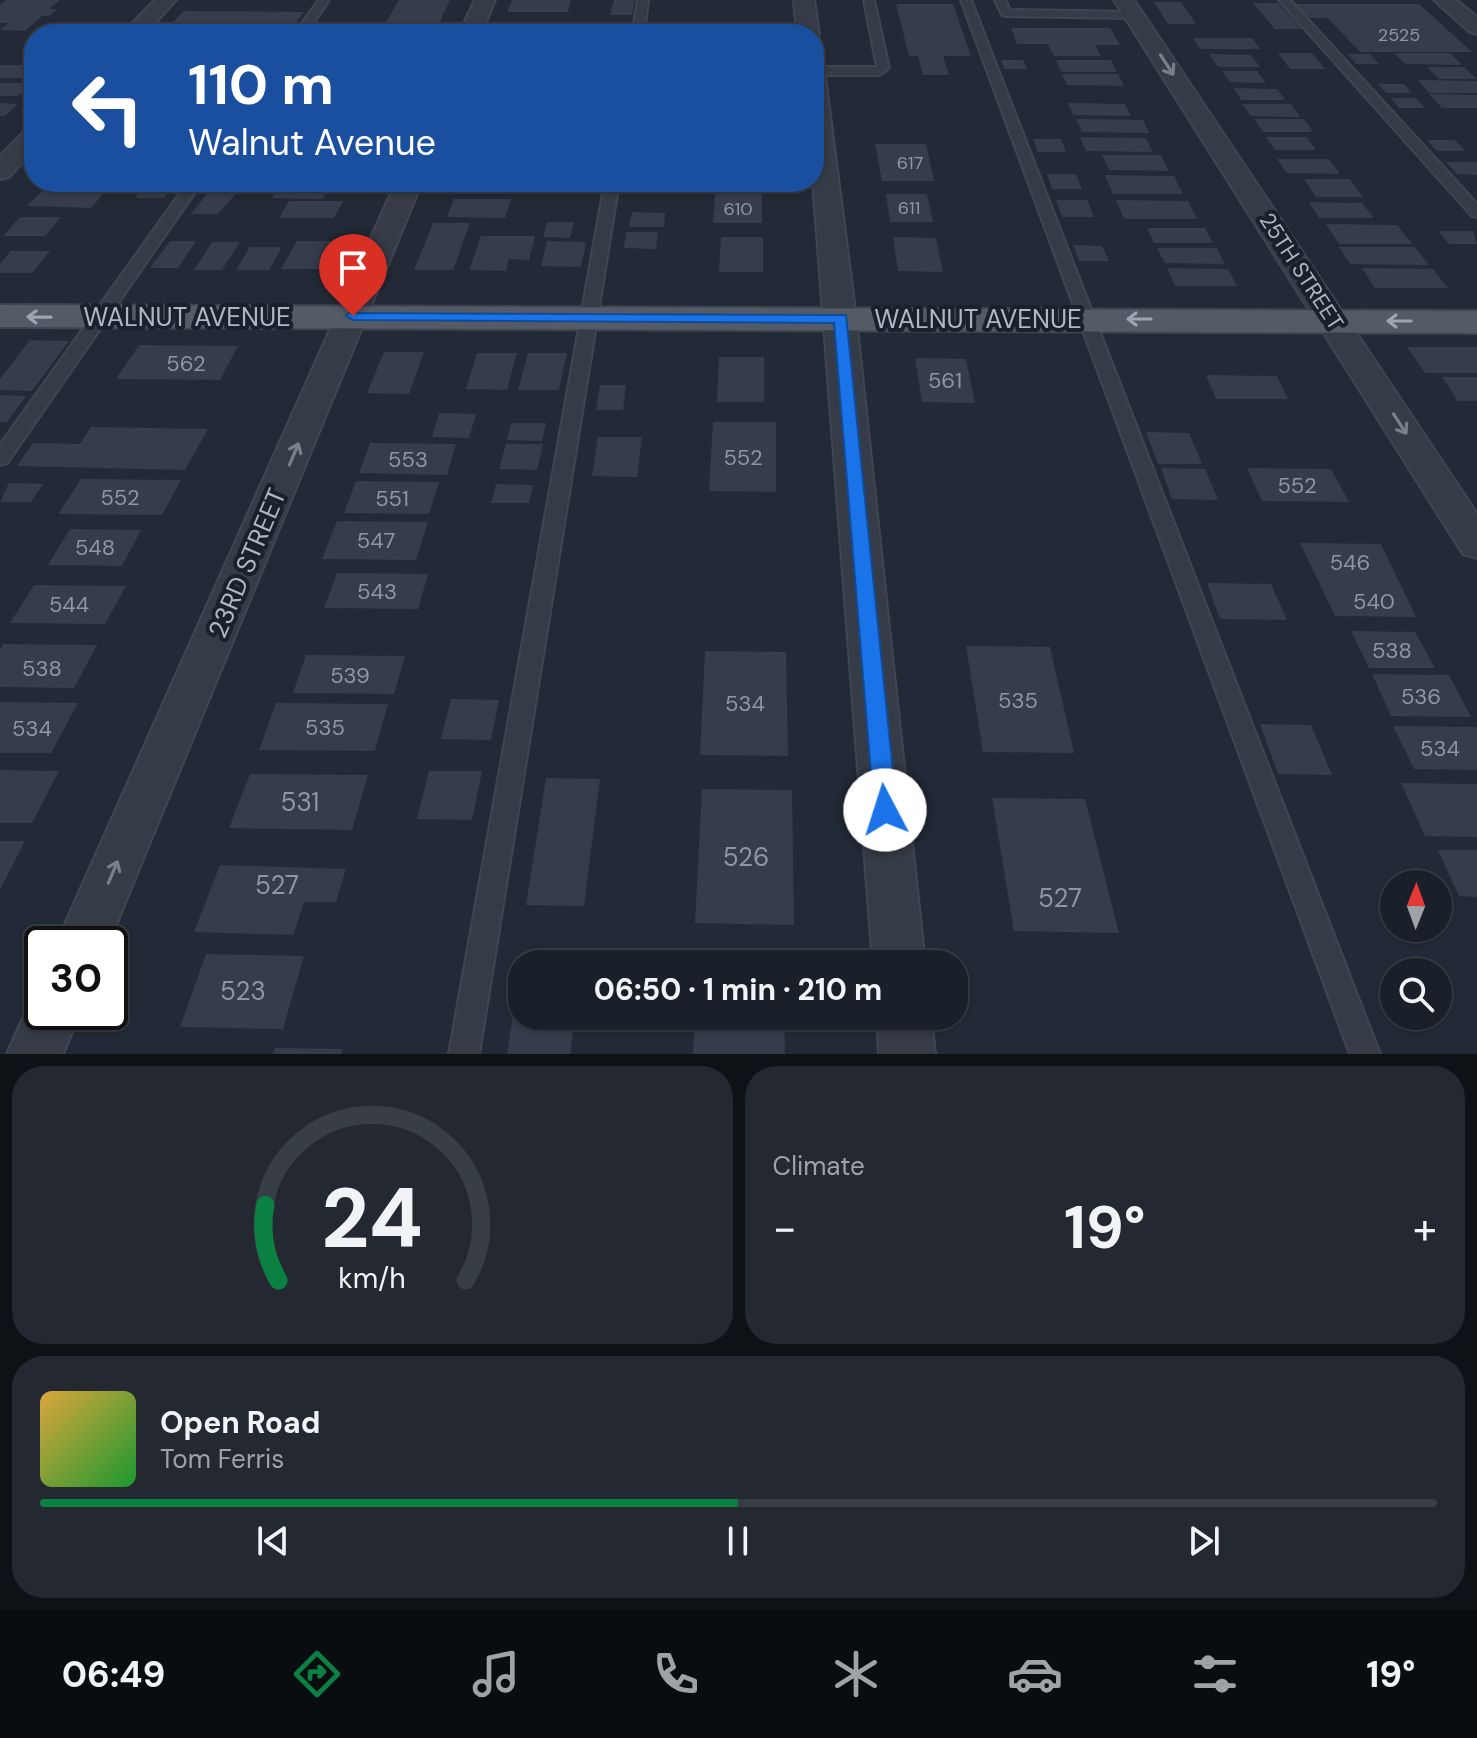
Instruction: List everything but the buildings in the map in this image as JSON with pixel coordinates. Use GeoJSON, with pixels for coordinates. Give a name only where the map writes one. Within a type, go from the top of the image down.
{"type":"FeatureCollection","features":[{"type":"Feature","properties":{"kind":"main road","name":"WALNUT AVENUE"},"geometry":{"type":"LineString","coordinates":[[0,316],[1477,322]]}},
{"type":"Feature","properties":{"kind":"street"},"geometry":{"type":"LineString","coordinates":[[143,24],[166,0]]}},
{"type":"Feature","properties":{"kind":"street"},"geometry":{"type":"LineString","coordinates":[[474,24],[485,0]]}},
{"type":"Feature","properties":{"kind":"street"},"geometry":{"type":"LineString","coordinates":[[804,0],[807,24]]}},
{"type":"Feature","properties":{"kind":"street"},"geometry":{"type":"LineString","coordinates":[[1444,0],[1477,28]]}},
{"type":"Feature","properties":{"kind":"street","name":"25TH STREET"},"geometry":{"type":"LineString","coordinates":[[1129,8],[1477,544]]}},
{"type":"Feature","properties":{"kind":"street"},"geometry":{"type":"LineString","coordinates":[[0,171],[24,146]]}},
{"type":"Feature","properties":{"kind":"street"},"geometry":{"type":"LineString","coordinates":[[824,164],[841,318],[898,950]]}},
{"type":"Feature","properties":{"kind":"street","name":"23RD STREET"},"geometry":{"type":"LineString","coordinates":[[90,926],[405,192]]}},
{"type":"Feature","properties":{"kind":"street"},"geometry":{"type":"LineString","coordinates":[[35,1054],[45,1030]]}},
{"type":"Feature","properties":{"kind":"street"},"geometry":{"type":"LineString","coordinates":[[905,1030],[907,1054]]}},
{"type":"Feature","properties":{"kind":"lane"},"geometry":{"type":"LineString","coordinates":[[307,24],[324,0]]}},
{"type":"Feature","properties":{"kind":"lane"},"geometry":{"type":"LineString","coordinates":[[639,24],[643,0]]}},
{"type":"Feature","properties":{"kind":"lane"},"geometry":{"type":"LineString","coordinates":[[824,74],[880,71],[883,68],[869,0]]}},
{"type":"Feature","properties":{"kind":"lane"},"geometry":{"type":"LineString","coordinates":[[966,0],[1083,319],[1365,1054]]}},
{"type":"Feature","properties":{"kind":"lane"},"geometry":{"type":"LineString","coordinates":[[1000,0],[1006,13],[1076,14],[1129,8]]}},
{"type":"Feature","properties":{"kind":"lane"},"geometry":{"type":"LineString","coordinates":[[1068,0],[1076,14]]}},
{"type":"Feature","properties":{"kind":"lane"},"geometry":{"type":"LineString","coordinates":[[1284,0],[1477,213]]}},
{"type":"Feature","properties":{"kind":"lane"},"geometry":{"type":"LineString","coordinates":[[0,459],[188,192]]}},
{"type":"Feature","properties":{"kind":"lane"},"geometry":{"type":"LineString","coordinates":[[464,1054],[610,192]]}},
{"type":"Feature","properties":{"kind":"route"},"geometry":{"type":"LineString","coordinates":[[353,316],[841,318],[885,810]]}}]}
